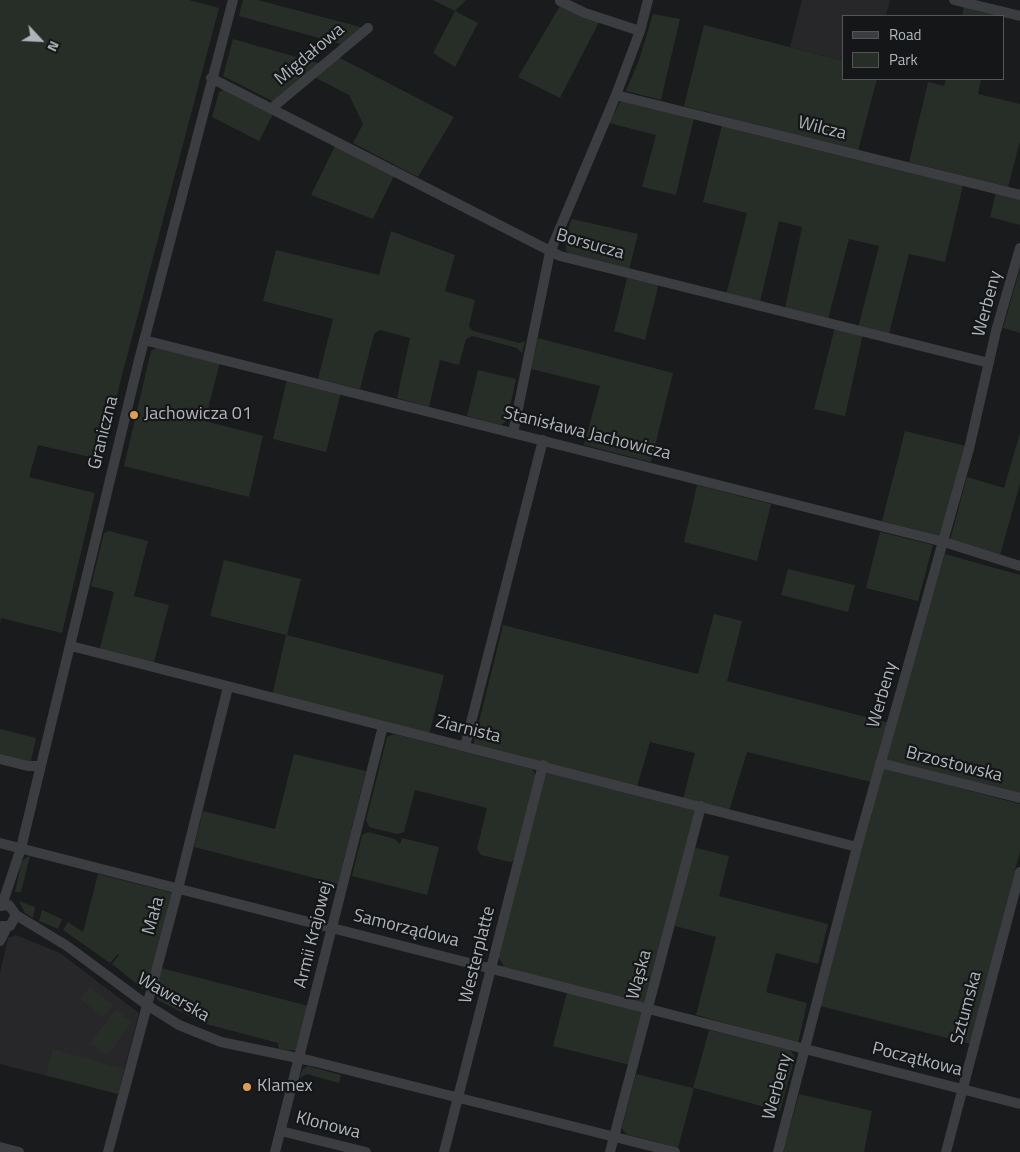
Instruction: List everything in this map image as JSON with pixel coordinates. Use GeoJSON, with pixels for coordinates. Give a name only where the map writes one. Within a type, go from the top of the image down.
{"type":"FeatureCollection","features":[{"type":"Feature","properties":{"kind":"street","name":"Graniczna"},"geometry":{"type":"LineString","coordinates":[[0,941],[7,916],[14,875],[144,340],[211,78],[233,0]]}},
{"type":"Feature","properties":{"kind":"street"},"geometry":{"type":"LineString","coordinates":[[513,433],[550,252],[616,95],[640,31],[648,0]]}},
{"type":"Feature","properties":{"kind":"street"},"geometry":{"type":"LineString","coordinates":[[954,0],[1020,16]]}},
{"type":"Feature","properties":{"kind":"street"},"geometry":{"type":"LineString","coordinates":[[560,1],[585,13],[640,31]]}},
{"type":"Feature","properties":{"kind":"street","name":"Migdałowa"},"geometry":{"type":"LineString","coordinates":[[272,108],[368,28]]}},
{"type":"Feature","properties":{"kind":"street","name":"Borsucza"},"geometry":{"type":"LineString","coordinates":[[211,78],[560,256],[989,363]]}},
{"type":"Feature","properties":{"kind":"street","name":"Wilcza"},"geometry":{"type":"LineString","coordinates":[[616,95],[1020,195]]}},
{"type":"Feature","properties":{"kind":"street","name":"Werbeny"},"geometry":{"type":"LineString","coordinates":[[778,1152],[857,847],[944,542],[996,331],[1020,248]]}},
{"type":"Feature","properties":{"kind":"street","name":"Stanisława Jachowicza"},"geometry":{"type":"LineString","coordinates":[[144,340],[944,542],[1020,566]]}},
{"type":"Feature","properties":{"kind":"street"},"geometry":{"type":"LineString","coordinates":[[465,746],[543,440]]}},
{"type":"Feature","properties":{"kind":"street","name":"Ziarnista"},"geometry":{"type":"LineString","coordinates":[[71,646],[543,765],[857,847]]}},
{"type":"Feature","properties":{"kind":"street","name":"Mała"},"geometry":{"type":"LineString","coordinates":[[108,1152],[178,889],[228,687]]}},
{"type":"Feature","properties":{"kind":"street","name":"Armii Krajowej"},"geometry":{"type":"LineString","coordinates":[[276,1152],[383,726]]}},
{"type":"Feature","properties":{"kind":"street"},"geometry":{"type":"LineString","coordinates":[[0,759],[28,766],[41,766]]}},
{"type":"Feature","properties":{"kind":"street","name":"Brzostowska"},"geometry":{"type":"LineString","coordinates":[[880,763],[1020,798]]}},
{"type":"Feature","properties":{"kind":"street","name":"Westerplatte"},"geometry":{"type":"LineString","coordinates":[[444,1152],[543,765]]}},
{"type":"Feature","properties":{"kind":"street","name":"Wąska"},"geometry":{"type":"LineString","coordinates":[[610,1152],[701,806]]}},
{"type":"Feature","properties":{"kind":"street","name":"Samorządowa"},"geometry":{"type":"LineString","coordinates":[[0,842],[805,1048]]}},
{"type":"Feature","properties":{"kind":"street","name":"Sztumska"},"geometry":{"type":"LineString","coordinates":[[946,1152],[1020,872]]}},
{"type":"Feature","properties":{"kind":"street","name":"Wawerska"},"geometry":{"type":"LineString","coordinates":[[7,916],[67,946],[147,1005],[179,1025],[221,1042],[300,1058],[675,1152]]}},
{"type":"Feature","properties":{"kind":"street","name":"Początkowa"},"geometry":{"type":"LineString","coordinates":[[805,1048],[1020,1104]]}},
{"type":"Feature","properties":{"kind":"street","name":"Klonowa"},"geometry":{"type":"LineString","coordinates":[[281,1130],[366,1152]]}},
{"type":"Feature","properties":{"kind":"street"},"geometry":{"type":"LineString","coordinates":[[0,1147],[19,1152]]}},
{"type":"Feature","properties":{"kind":"shaded area"},"geometry":{"type":"Polygon","coordinates":[[[802,0],[890,0],[886,15],[842,15],[842,60],[790,47],[802,0]]]}},
{"type":"Feature","properties":{"kind":"shaded area"},"geometry":{"type":"Polygon","coordinates":[[[16,935],[60,953],[139,1013],[118,1094],[0,1064],[0,973],[8,938],[16,935]]]}},
{"type":"Feature","properties":{"kind":"green space"},"geometry":{"type":"Polygon","coordinates":[[[0,0],[189,0],[219,8],[120,383],[103,460],[38,445],[29,477],[95,493],[62,633],[1,618],[0,623],[0,0]]]}},
{"type":"Feature","properties":{"kind":"green space"},"geometry":{"type":"Polygon","coordinates":[[[243,0],[258,0],[364,28],[344,45],[239,16],[243,0]]]}},
{"type":"Feature","properties":{"kind":"green space"},"geometry":{"type":"Polygon","coordinates":[[[433,0],[466,0],[455,11],[433,0]]]}},
{"type":"Feature","properties":{"kind":"green space"},"geometry":{"type":"Polygon","coordinates":[[[560,6],[599,22],[560,98],[518,77],[560,6]]]}},
{"type":"Feature","properties":{"kind":"green space"},"geometry":{"type":"Polygon","coordinates":[[[964,6],[998,15],[962,15],[964,6]]]}},
{"type":"Feature","properties":{"kind":"green space"},"geometry":{"type":"Polygon","coordinates":[[[455,11],[478,23],[455,67],[433,53],[455,11]]]}},
{"type":"Feature","properties":{"kind":"green space"},"geometry":{"type":"Polygon","coordinates":[[[653,14],[680,19],[661,100],[626,91],[639,60],[653,14]]]}},
{"type":"Feature","properties":{"kind":"green space"},"geometry":{"type":"Polygon","coordinates":[[[704,25],[842,60],[842,80],[877,80],[858,151],[684,106],[704,25]]]}},
{"type":"Feature","properties":{"kind":"green space"},"geometry":{"type":"Polygon","coordinates":[[[233,39],[321,64],[274,102],[223,76],[233,39]]]}},
{"type":"Feature","properties":{"kind":"green space"},"geometry":{"type":"Polygon","coordinates":[[[338,57],[454,117],[418,177],[353,143],[363,124],[349,95],[314,77],[338,57]]]}},
{"type":"Feature","properties":{"kind":"green space"},"geometry":{"type":"Polygon","coordinates":[[[946,80],[981,80],[978,94],[1020,104],[1020,141],[1008,187],[909,162],[928,82],[944,86],[946,80]]]}},
{"type":"Feature","properties":{"kind":"green space"},"geometry":{"type":"Polygon","coordinates":[[[225,89],[273,114],[259,141],[212,117],[219,92],[225,89]]]}},
{"type":"Feature","properties":{"kind":"green space"},"geometry":{"type":"Polygon","coordinates":[[[621,100],[694,118],[676,195],[642,187],[656,135],[609,123],[621,100]]]}},
{"type":"Feature","properties":{"kind":"green space"},"geometry":{"type":"Polygon","coordinates":[[[722,125],[963,185],[945,262],[909,254],[889,334],[858,328],[879,246],[849,239],[828,319],[785,308],[802,227],[779,221],[760,302],[726,295],[747,213],[703,202],[722,125]]]}},
{"type":"Feature","properties":{"kind":"green space"},"geometry":{"type":"Polygon","coordinates":[[[335,146],[394,176],[373,219],[311,195],[335,146]]]}},
{"type":"Feature","properties":{"kind":"green space"},"geometry":{"type":"Polygon","coordinates":[[[996,192],[1020,198],[1020,225],[990,217],[996,192]]]}},
{"type":"Feature","properties":{"kind":"green space"},"geometry":{"type":"Polygon","coordinates":[[[572,219],[638,234],[629,270],[575,257],[566,251],[565,237],[572,219]]]}},
{"type":"Feature","properties":{"kind":"green space"},"geometry":{"type":"Polygon","coordinates":[[[391,231],[455,255],[445,291],[475,300],[469,326],[473,331],[519,343],[525,341],[522,353],[517,348],[472,336],[466,339],[459,365],[440,360],[429,407],[397,398],[410,338],[380,330],[374,334],[360,389],[318,379],[333,319],[263,301],[276,250],[379,275],[391,231]]]}},
{"type":"Feature","properties":{"kind":"green space"},"geometry":{"type":"Polygon","coordinates":[[[1020,269],[1020,333],[1003,328],[1020,269]]]}},
{"type":"Feature","properties":{"kind":"green space"},"geometry":{"type":"Polygon","coordinates":[[[627,278],[657,285],[658,287],[645,340],[614,331],[627,278]]]}},
{"type":"Feature","properties":{"kind":"green space"},"geometry":{"type":"Polygon","coordinates":[[[835,327],[863,334],[845,416],[814,409],[835,327]]]}},
{"type":"Feature","properties":{"kind":"green space"},"geometry":{"type":"Polygon","coordinates":[[[538,338],[673,373],[651,462],[584,445],[600,386],[531,369],[538,338]]]}},
{"type":"Feature","properties":{"kind":"green space"},"geometry":{"type":"Polygon","coordinates":[[[160,346],[220,362],[205,421],[263,436],[249,497],[124,466],[151,351],[160,346]]]}},
{"type":"Feature","properties":{"kind":"green space"},"geometry":{"type":"Polygon","coordinates":[[[478,370],[516,379],[507,421],[501,425],[467,416],[478,370]]]}},
{"type":"Feature","properties":{"kind":"green space"},"geometry":{"type":"Polygon","coordinates":[[[287,379],[341,392],[326,452],[273,439],[287,379]]]}},
{"type":"Feature","properties":{"kind":"green space"},"geometry":{"type":"Polygon","coordinates":[[[905,431],[966,446],[943,537],[882,521],[905,431]]]}},
{"type":"Feature","properties":{"kind":"green space"},"geometry":{"type":"Polygon","coordinates":[[[1020,433],[1020,484],[1000,555],[950,540],[967,477],[1004,488],[1020,433]]]}},
{"type":"Feature","properties":{"kind":"green space"},"geometry":{"type":"Polygon","coordinates":[[[697,485],[771,504],[757,561],[684,542],[697,485]]]}},
{"type":"Feature","properties":{"kind":"green space"},"geometry":{"type":"Polygon","coordinates":[[[109,531],[148,541],[134,596],[169,605],[153,666],[99,652],[114,592],[91,586],[104,533],[109,531]]]}},
{"type":"Feature","properties":{"kind":"green space"},"geometry":{"type":"Polygon","coordinates":[[[880,532],[933,545],[918,601],[866,588],[880,532]]]}},
{"type":"Feature","properties":{"kind":"green space"},"geometry":{"type":"Polygon","coordinates":[[[945,554],[1020,575],[1020,795],[885,760],[945,554]]]}},
{"type":"Feature","properties":{"kind":"green space"},"geometry":{"type":"Polygon","coordinates":[[[224,560],[301,579],[287,635],[444,675],[429,735],[272,696],[286,635],[210,616],[224,560]]]}},
{"type":"Feature","properties":{"kind":"green space"},"geometry":{"type":"Polygon","coordinates":[[[788,569],[855,585],[848,612],[781,595],[788,569]]]}},
{"type":"Feature","properties":{"kind":"green space"},"geometry":{"type":"Polygon","coordinates":[[[714,614],[742,621],[727,681],[889,723],[871,782],[747,752],[729,811],[683,799],[695,753],[650,742],[637,787],[473,746],[503,625],[698,674],[714,614]]]}},
{"type":"Feature","properties":{"kind":"green space"},"geometry":{"type":"Polygon","coordinates":[[[0,729],[36,738],[30,765],[0,757],[0,729]]]}},
{"type":"Feature","properties":{"kind":"green space"},"geometry":{"type":"Polygon","coordinates":[[[394,734],[532,769],[536,775],[514,860],[510,862],[481,855],[477,849],[487,808],[415,790],[404,832],[397,834],[369,827],[366,820],[387,737],[394,734]]]}},
{"type":"Feature","properties":{"kind":"green space"},"geometry":{"type":"Polygon","coordinates":[[[294,754],[366,771],[338,884],[194,847],[203,811],[275,829],[294,754]]]}},
{"type":"Feature","properties":{"kind":"green space"},"geometry":{"type":"Polygon","coordinates":[[[882,768],[1020,804],[1020,851],[971,1044],[820,1006],[882,768]]]}},
{"type":"Feature","properties":{"kind":"green space"},"geometry":{"type":"Polygon","coordinates":[[[546,769],[697,807],[646,1004],[504,967],[498,956],[546,769]]]}},
{"type":"Feature","properties":{"kind":"green space"},"geometry":{"type":"Polygon","coordinates":[[[368,832],[395,839],[400,844],[402,838],[439,847],[427,895],[352,876],[362,835],[368,832]]]}},
{"type":"Feature","properties":{"kind":"green space"},"geometry":{"type":"Polygon","coordinates":[[[693,847],[729,856],[719,896],[828,924],[818,964],[776,953],[766,992],[807,1003],[798,1043],[696,1015],[716,937],[675,926],[693,847]]]}},
{"type":"Feature","properties":{"kind":"green space"},"geometry":{"type":"Polygon","coordinates":[[[30,856],[21,892],[15,892],[21,863],[30,856]]]}},
{"type":"Feature","properties":{"kind":"green space"},"geometry":{"type":"Polygon","coordinates":[[[98,874],[173,893],[150,980],[143,989],[112,964],[118,954],[110,963],[63,930],[68,922],[83,932],[98,874]]]}},
{"type":"Feature","properties":{"kind":"green space"},"geometry":{"type":"Polygon","coordinates":[[[19,901],[35,907],[33,918],[25,913],[19,901]]]}},
{"type":"Feature","properties":{"kind":"green space"},"geometry":{"type":"Polygon","coordinates":[[[42,910],[62,919],[58,929],[39,921],[42,910]]]}},
{"type":"Feature","properties":{"kind":"green space"},"geometry":{"type":"Polygon","coordinates":[[[161,968],[309,1006],[297,1051],[279,1049],[278,1043],[206,1024],[157,1000],[156,992],[161,968]]]}},
{"type":"Feature","properties":{"kind":"green space"},"geometry":{"type":"Polygon","coordinates":[[[90,987],[113,1005],[103,1017],[80,999],[90,987]]]}},
{"type":"Feature","properties":{"kind":"green space"},"geometry":{"type":"Polygon","coordinates":[[[567,992],[644,1011],[630,1065],[553,1046],[567,992]]]}},
{"type":"Feature","properties":{"kind":"green space"},"geometry":{"type":"Polygon","coordinates":[[[116,1010],[132,1022],[107,1056],[90,1043],[116,1010]]]}},
{"type":"Feature","properties":{"kind":"green space"},"geometry":{"type":"Polygon","coordinates":[[[709,1030],[790,1050],[795,1057],[780,1111],[694,1088],[678,1148],[626,1134],[622,1128],[636,1074],[693,1088],[709,1030]]]}},
{"type":"Feature","properties":{"kind":"green space"},"geometry":{"type":"Polygon","coordinates":[[[53,1049],[124,1069],[118,1094],[46,1075],[53,1049]]]}},
{"type":"Feature","properties":{"kind":"green space"},"geometry":{"type":"Polygon","coordinates":[[[308,1066],[341,1075],[339,1083],[307,1074],[299,1078],[303,1069],[308,1066]]]}},
{"type":"Feature","properties":{"kind":"green space"},"geometry":{"type":"Polygon","coordinates":[[[799,1094],[872,1111],[864,1152],[783,1152],[799,1094]]]}},
{"type":"Feature","properties":{"kind":"place","name":"Jachowicza 01"},"geometry":{"type":"Point","coordinates":[134,415]}},
{"type":"Feature","properties":{"kind":"place","name":"Klamex"},"geometry":{"type":"Point","coordinates":[247,1087]}}]}
